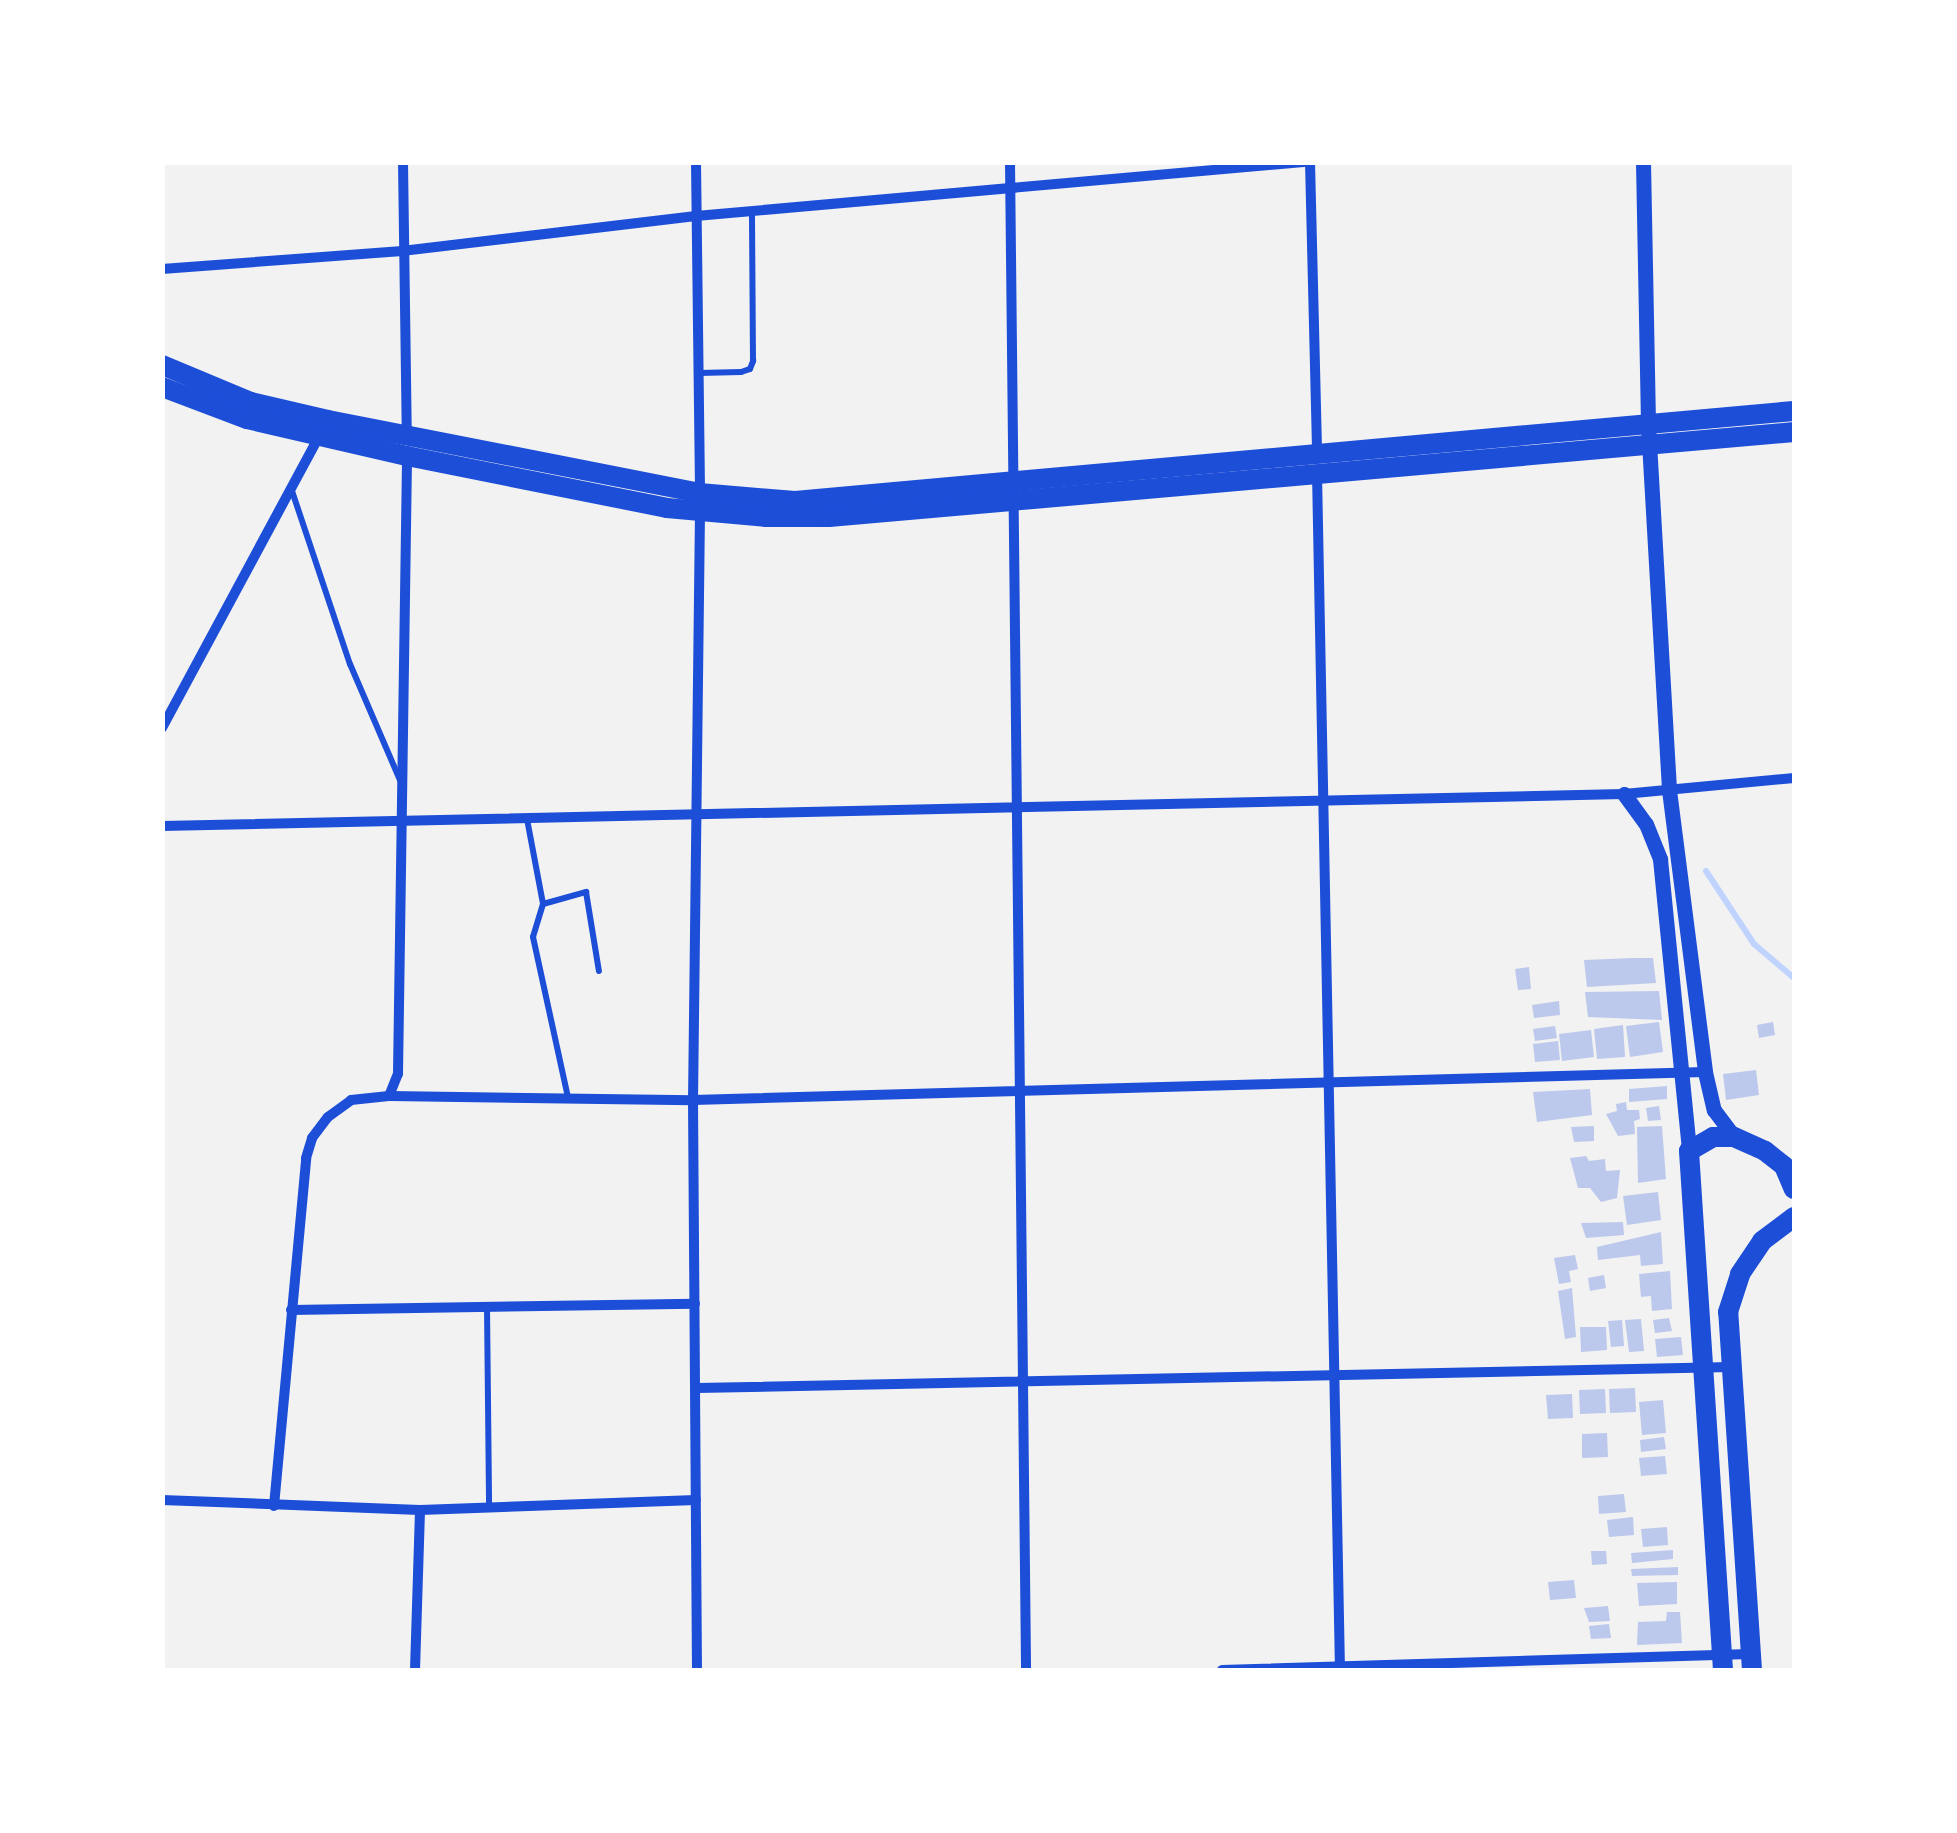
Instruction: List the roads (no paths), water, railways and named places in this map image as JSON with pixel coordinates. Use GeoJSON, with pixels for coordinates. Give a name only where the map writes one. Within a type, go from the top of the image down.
{"type":"FeatureCollection","features":[{"type":"Feature","properties":{"kind":"main road"},"geometry":{"type":"LineString","coordinates":[[162,365],[324,428]]}},
{"type":"Feature","properties":{"kind":"main road"},"geometry":{"type":"LineString","coordinates":[[162,387],[234,414],[324,428],[700,503],[1016,491],[1648,436],[1794,432]]}},
{"type":"Feature","properties":{"kind":"main road"},"geometry":{"type":"LineString","coordinates":[[1648,436],[1794,411]]}},
{"type":"Feature","properties":{"kind":"main road"},"geometry":{"type":"LineString","coordinates":[[1723,1663],[1689,1150],[1713,1136],[1734,1136],[1765,1150],[1784,1166],[1794,1189]]}},
{"type":"Feature","properties":{"kind":"main road"},"geometry":{"type":"LineString","coordinates":[[1765,1150],[1794,1154]]}},
{"type":"Feature","properties":{"kind":"main road"},"geometry":{"type":"LineString","coordinates":[[1752,1662],[1728,1312],[1740,1274],[1762,1241],[1794,1218],[1794,1200]]}},
{"type":"Feature","properties":{"kind":"street"},"geometry":{"type":"LineString","coordinates":[[389,1096],[398,1074],[402,1027],[407,446],[403,162]]}},
{"type":"Feature","properties":{"kind":"street"},"geometry":{"type":"LineString","coordinates":[[696,162],[700,503],[693,816],[697,1670]]}},
{"type":"Feature","properties":{"kind":"street"},"geometry":{"type":"LineString","coordinates":[[1010,162],[1026,1670]]}},
{"type":"Feature","properties":{"kind":"street"},"geometry":{"type":"LineString","coordinates":[[162,269],[402,251],[696,216],[1307,162],[1317,464],[1340,1669]]}},
{"type":"Feature","properties":{"kind":"street"},"geometry":{"type":"LineString","coordinates":[[1642,162],[1648,436],[1668,790],[1705,1072],[1714,1110],[1734,1136]]}},
{"type":"Feature","properties":{"kind":"street"},"geometry":{"type":"LineString","coordinates":[[162,728],[324,428]]}},
{"type":"Feature","properties":{"kind":"street"},"geometry":{"type":"LineString","coordinates":[[162,826],[1624,794],[1794,778]]}},
{"type":"Feature","properties":{"kind":"street"},"geometry":{"type":"LineString","coordinates":[[1624,794],[1646,824],[1660,859],[1689,1150]]}},
{"type":"Feature","properties":{"kind":"street"},"geometry":{"type":"LineString","coordinates":[[274,1506],[291,1310],[312,1138],[328,1117],[352,1100],[389,1096],[693,1100],[1705,1072]]}},
{"type":"Feature","properties":{"kind":"street"},"geometry":{"type":"LineString","coordinates":[[291,1310],[695,1304]]}},
{"type":"Feature","properties":{"kind":"street"},"geometry":{"type":"LineString","coordinates":[[697,1388],[1731,1367]]}},
{"type":"Feature","properties":{"kind":"street"},"geometry":{"type":"LineString","coordinates":[[162,1500],[420,1510],[696,1500]]}},
{"type":"Feature","properties":{"kind":"street"},"geometry":{"type":"LineString","coordinates":[[416,1670],[420,1510]]}},
{"type":"Feature","properties":{"kind":"street"},"geometry":{"type":"LineString","coordinates":[[1222,1670],[1752,1662]]}},
{"type":"Feature","properties":{"kind":"lane"},"geometry":{"type":"LineString","coordinates":[[698,373],[741,372],[750,369],[753,361],[752,211]]}},
{"type":"Feature","properties":{"kind":"lane"},"geometry":{"type":"LineString","coordinates":[[291,486],[350,664],[371,708],[386,758],[405,790]]}},
{"type":"Feature","properties":{"kind":"lane"},"geometry":{"type":"LineString","coordinates":[[527,819],[543,904],[534,937],[568,1098]]}},
{"type":"Feature","properties":{"kind":"lane"},"geometry":{"type":"LineString","coordinates":[[543,904],[586,892],[599,971]]}},
{"type":"Feature","properties":{"kind":"lane"},"geometry":{"type":"LineString","coordinates":[[487,1307],[489,1507]]}},
{"type":"Feature","properties":{"kind":"waterway"},"geometry":{"type":"LineString","coordinates":[[1706,871],[1754,944],[1794,978]]}}]}
